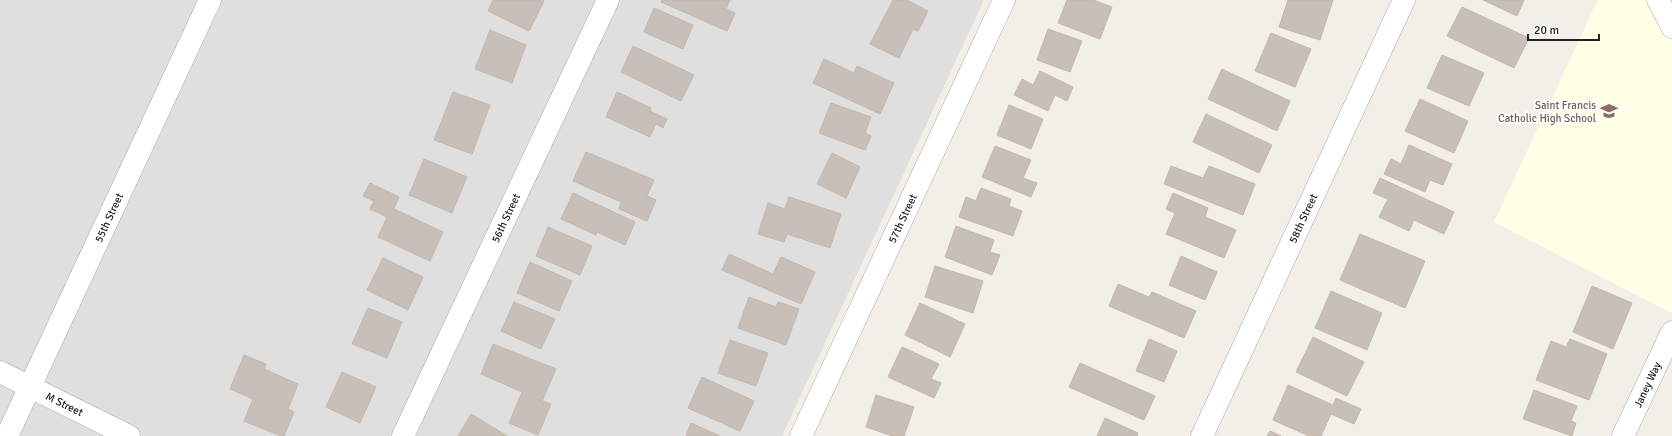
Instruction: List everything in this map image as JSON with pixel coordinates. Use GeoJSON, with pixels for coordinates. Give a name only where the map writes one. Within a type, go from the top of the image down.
{"type":"FeatureCollection","features":[{"type":"Feature","properties":{"kind":"street","name":"55th Street"},"geometry":{"type":"LineString","coordinates":[[7,436],[210,0]]}},
{"type":"Feature","properties":{"kind":"street","name":"56th Street"},"geometry":{"type":"LineString","coordinates":[[403,436],[608,0]]}},
{"type":"Feature","properties":{"kind":"street","name":"57th Street"},"geometry":{"type":"LineString","coordinates":[[801,436],[1004,0]]}},
{"type":"Feature","properties":{"kind":"street","name":"58th Street"},"geometry":{"type":"LineString","coordinates":[[1202,436],[1404,0]]}},
{"type":"Feature","properties":{"kind":"street"},"geometry":{"type":"LineString","coordinates":[[1658,0],[1672,27]]}},
{"type":"Feature","properties":{"kind":"street","name":"Janey Way"},"geometry":{"type":"LineString","coordinates":[[1623,436],[1672,332]]}},
{"type":"Feature","properties":{"kind":"street","name":"M Street"},"geometry":{"type":"LineString","coordinates":[[0,372],[129,436]]}},
{"type":"Feature","properties":{"kind":"shaded area"},"geometry":{"type":"Polygon","coordinates":[[[0,0],[984,0],[782,436],[0,436],[0,0]]]}},
{"type":"Feature","properties":{"kind":"shaded area","name":"Saint Francis Catholic High School"},"geometry":{"type":"Polygon","coordinates":[[[1598,0],[1672,0],[1672,313],[1494,222],[1598,0]]]}},
{"type":"Feature","properties":{"kind":"building"},"geometry":{"type":"Polygon","coordinates":[[[493,0],[544,1],[529,31],[488,11],[493,0]]]}},
{"type":"Feature","properties":{"kind":"building"},"geometry":{"type":"Polygon","coordinates":[[[662,0],[730,0],[726,9],[735,13],[727,31],[661,2],[662,0]]]}},
{"type":"Feature","properties":{"kind":"building"},"geometry":{"type":"Polygon","coordinates":[[[893,0],[907,0],[928,11],[918,31],[913,29],[899,58],[870,44],[893,0]]]}},
{"type":"Feature","properties":{"kind":"building"},"geometry":{"type":"Polygon","coordinates":[[[1067,0],[1093,0],[1112,7],[1100,39],[1058,23],[1067,0]]]}},
{"type":"Feature","properties":{"kind":"building"},"geometry":{"type":"Polygon","coordinates":[[[1288,0],[1333,0],[1320,40],[1279,27],[1288,0]]]}},
{"type":"Feature","properties":{"kind":"building"},"geometry":{"type":"Polygon","coordinates":[[[1483,0],[1524,0],[1517,16],[1483,0]]]}},
{"type":"Feature","properties":{"kind":"building"},"geometry":{"type":"Polygon","coordinates":[[[1462,7],[1529,38],[1514,68],[1447,36],[1462,7]]]}},
{"type":"Feature","properties":{"kind":"building"},"geometry":{"type":"Polygon","coordinates":[[[654,8],[693,25],[683,49],[644,32],[654,8]]]}},
{"type":"Feature","properties":{"kind":"building"},"geometry":{"type":"Polygon","coordinates":[[[1048,29],[1082,41],[1070,72],[1037,60],[1048,29]]]}},
{"type":"Feature","properties":{"kind":"building"},"geometry":{"type":"Polygon","coordinates":[[[490,30],[526,45],[512,83],[475,69],[490,30]]]}},
{"type":"Feature","properties":{"kind":"building"},"geometry":{"type":"Polygon","coordinates":[[[1271,33],[1311,49],[1295,87],[1255,71],[1271,33]]]}},
{"type":"Feature","properties":{"kind":"building"},"geometry":{"type":"Polygon","coordinates":[[[633,46],[694,75],[681,101],[621,72],[633,46]]]}},
{"type":"Feature","properties":{"kind":"building"},"geometry":{"type":"Polygon","coordinates":[[[1442,55],[1484,73],[1469,106],[1427,88],[1442,55]]]}},
{"type":"Feature","properties":{"kind":"building"},"geometry":{"type":"Polygon","coordinates":[[[824,59],[854,73],[857,66],[894,83],[880,114],[813,83],[824,59]]]}},
{"type":"Feature","properties":{"kind":"building"},"geometry":{"type":"Polygon","coordinates":[[[1222,69],[1290,101],[1277,131],[1208,99],[1222,69]]]}},
{"type":"Feature","properties":{"kind":"building"},"geometry":{"type":"Polygon","coordinates":[[[1040,71],[1073,87],[1067,101],[1055,95],[1048,111],[1014,95],[1022,79],[1033,85],[1040,71]]]}},
{"type":"Feature","properties":{"kind":"building"},"geometry":{"type":"Polygon","coordinates":[[[453,92],[490,105],[472,154],[434,140],[453,92]]]}},
{"type":"Feature","properties":{"kind":"building"},"geometry":{"type":"Polygon","coordinates":[[[617,92],[651,108],[650,111],[667,119],[663,128],[656,124],[650,137],[606,117],[617,92]]]}},
{"type":"Feature","properties":{"kind":"building"},"geometry":{"type":"Polygon","coordinates":[[[1420,99],[1468,121],[1454,153],[1405,131],[1420,99]]]}},
{"type":"Feature","properties":{"kind":"building"},"geometry":{"type":"Polygon","coordinates":[[[831,103],[871,117],[865,133],[871,136],[865,150],[819,133],[831,103]]]}},
{"type":"Feature","properties":{"kind":"building"},"geometry":{"type":"Polygon","coordinates":[[[1009,105],[1043,119],[1031,149],[997,135],[1009,105]]]}},
{"type":"Feature","properties":{"kind":"building"},"geometry":{"type":"Polygon","coordinates":[[[1206,114],[1272,145],[1259,173],[1193,142],[1206,114]]]}},
{"type":"Feature","properties":{"kind":"building"},"geometry":{"type":"Polygon","coordinates":[[[1409,145],[1452,164],[1443,185],[1430,180],[1425,192],[1384,174],[1391,159],[1401,164],[1409,145]]]}},
{"type":"Feature","properties":{"kind":"building"},"geometry":{"type":"Polygon","coordinates":[[[995,146],[1031,160],[1023,178],[1037,183],[1031,197],[982,177],[995,146]]]}},
{"type":"Feature","properties":{"kind":"building"},"geometry":{"type":"Polygon","coordinates":[[[586,152],[654,180],[647,196],[656,200],[647,221],[619,209],[621,202],[573,181],[586,152]]]}},
{"type":"Feature","properties":{"kind":"building"},"geometry":{"type":"Polygon","coordinates":[[[832,153],[860,167],[846,198],[817,184],[832,153]]]}},
{"type":"Feature","properties":{"kind":"building"},"geometry":{"type":"Polygon","coordinates":[[[424,159],[467,177],[452,213],[409,195],[424,159]]]}},
{"type":"Feature","properties":{"kind":"building"},"geometry":{"type":"Polygon","coordinates":[[[1171,166],[1203,178],[1209,166],[1255,184],[1243,215],[1164,184],[1171,166]]]}},
{"type":"Feature","properties":{"kind":"building"},"geometry":{"type":"Polygon","coordinates":[[[1380,178],[1454,212],[1444,234],[1414,220],[1409,231],[1379,217],[1388,199],[1373,193],[1380,178]]]}},
{"type":"Feature","properties":{"kind":"building"},"geometry":{"type":"Polygon","coordinates":[[[370,183],[399,197],[394,209],[443,232],[430,261],[378,237],[387,217],[370,209],[374,201],[363,196],[370,183]]]}},
{"type":"Feature","properties":{"kind":"building"},"geometry":{"type":"Polygon","coordinates":[[[981,188],[1011,199],[1009,206],[1022,211],[1013,236],[959,217],[966,197],[976,201],[981,188]]]}},
{"type":"Feature","properties":{"kind":"building"},"geometry":{"type":"Polygon","coordinates":[[[573,193],[635,222],[625,245],[597,232],[596,235],[561,219],[573,193]]]}},
{"type":"Feature","properties":{"kind":"building"},"geometry":{"type":"Polygon","coordinates":[[[1173,193],[1208,208],[1205,217],[1236,230],[1224,258],[1166,234],[1175,213],[1166,209],[1173,193]]]}},
{"type":"Feature","properties":{"kind":"building"},"geometry":{"type":"Polygon","coordinates":[[[789,197],[841,214],[830,248],[787,234],[784,242],[758,234],[768,203],[785,209],[789,197]]]}},
{"type":"Feature","properties":{"kind":"building"},"geometry":{"type":"Polygon","coordinates":[[[956,226],[994,240],[990,252],[1000,255],[992,275],[945,257],[956,226]]]}},
{"type":"Feature","properties":{"kind":"building"},"geometry":{"type":"Polygon","coordinates":[[[548,227],[592,246],[580,275],[536,256],[548,227]]]}},
{"type":"Feature","properties":{"kind":"building"},"geometry":{"type":"Polygon","coordinates":[[[1360,234],[1425,261],[1405,308],[1340,280],[1360,234]]]}},
{"type":"Feature","properties":{"kind":"building"},"geometry":{"type":"Polygon","coordinates":[[[729,254],[773,274],[781,257],[815,272],[801,304],[722,270],[729,254]]]}},
{"type":"Feature","properties":{"kind":"building"},"geometry":{"type":"Polygon","coordinates":[[[1181,256],[1217,272],[1205,300],[1169,285],[1181,256]]]}},
{"type":"Feature","properties":{"kind":"building"},"geometry":{"type":"Polygon","coordinates":[[[383,258],[423,277],[408,310],[367,290],[383,258]]]}},
{"type":"Feature","properties":{"kind":"building"},"geometry":{"type":"Polygon","coordinates":[[[530,262],[572,281],[559,311],[517,293],[530,262]]]}},
{"type":"Feature","properties":{"kind":"building"},"geometry":{"type":"Polygon","coordinates":[[[935,266],[983,281],[973,313],[925,297],[935,266]]]}},
{"type":"Feature","properties":{"kind":"building"},"geometry":{"type":"Polygon","coordinates":[[[1118,284],[1149,297],[1152,292],[1196,311],[1184,338],[1109,306],[1118,284]]]}},
{"type":"Feature","properties":{"kind":"building"},"geometry":{"type":"Polygon","coordinates":[[[1592,286],[1632,303],[1613,349],[1573,332],[1592,286]]]}},
{"type":"Feature","properties":{"kind":"building"},"geometry":{"type":"Polygon","coordinates":[[[1331,291],[1382,313],[1367,350],[1315,328],[1331,291]]]}},
{"type":"Feature","properties":{"kind":"building"},"geometry":{"type":"Polygon","coordinates":[[[749,297],[776,307],[778,302],[799,309],[786,345],[738,328],[749,297]]]}},
{"type":"Feature","properties":{"kind":"building"},"geometry":{"type":"Polygon","coordinates":[[[514,302],[555,319],[541,349],[501,331],[514,302]]]}},
{"type":"Feature","properties":{"kind":"building"},"geometry":{"type":"Polygon","coordinates":[[[920,303],[965,324],[950,357],[905,335],[920,303]]]}},
{"type":"Feature","properties":{"kind":"building"},"geometry":{"type":"Polygon","coordinates":[[[368,308],[402,322],[387,358],[352,344],[368,308]]]}},
{"type":"Feature","properties":{"kind":"building"},"geometry":{"type":"Polygon","coordinates":[[[1313,337],[1364,362],[1347,396],[1296,372],[1313,337]]]}},
{"type":"Feature","properties":{"kind":"building"},"geometry":{"type":"Polygon","coordinates":[[[1149,339],[1177,351],[1164,382],[1136,371],[1149,339]]]}},
{"type":"Feature","properties":{"kind":"building"},"geometry":{"type":"Polygon","coordinates":[[[1570,339],[1607,354],[1589,400],[1536,380],[1551,341],[1566,347],[1570,339]]]}},
{"type":"Feature","properties":{"kind":"building"},"geometry":{"type":"Polygon","coordinates":[[[730,340],[768,353],[756,386],[718,373],[730,340]]]}},
{"type":"Feature","properties":{"kind":"building"},"geometry":{"type":"Polygon","coordinates":[[[493,344],[556,369],[542,401],[551,404],[538,435],[509,423],[522,392],[481,374],[493,344]]]}},
{"type":"Feature","properties":{"kind":"building"},"geometry":{"type":"Polygon","coordinates":[[[902,347],[939,364],[931,379],[941,383],[934,398],[888,377],[902,347]]]}},
{"type":"Feature","properties":{"kind":"building"},"geometry":{"type":"Polygon","coordinates":[[[244,355],[266,364],[264,369],[298,384],[288,409],[294,412],[284,436],[244,421],[253,399],[230,389],[244,355]]]}},
{"type":"Feature","properties":{"kind":"building"},"geometry":{"type":"Polygon","coordinates":[[[1080,363],[1155,396],[1144,420],[1069,387],[1080,363]]]}},
{"type":"Feature","properties":{"kind":"building"},"geometry":{"type":"Polygon","coordinates":[[[342,372],[376,387],[360,423],[326,407],[342,372]]]}},
{"type":"Feature","properties":{"kind":"building"},"geometry":{"type":"Polygon","coordinates":[[[702,377],[754,401],[740,431],[688,408],[702,377]]]}},
{"type":"Feature","properties":{"kind":"building"},"geometry":{"type":"Polygon","coordinates":[[[1288,385],[1333,405],[1336,398],[1361,409],[1354,424],[1331,414],[1321,436],[1309,436],[1273,420],[1288,385]]]}},
{"type":"Feature","properties":{"kind":"building"},"geometry":{"type":"Polygon","coordinates":[[[1534,390],[1577,406],[1571,421],[1576,423],[1572,436],[1523,419],[1534,390]]]}},
{"type":"Feature","properties":{"kind":"building"},"geometry":{"type":"Polygon","coordinates":[[[876,395],[914,407],[904,436],[892,436],[866,427],[876,395]]]}},
{"type":"Feature","properties":{"kind":"building"},"geometry":{"type":"Polygon","coordinates":[[[471,414],[507,436],[458,436],[471,414]]]}},
{"type":"Feature","properties":{"kind":"building"},"geometry":{"type":"Polygon","coordinates":[[[1105,418],[1138,433],[1137,436],[1097,436],[1105,418]]]}},
{"type":"Feature","properties":{"kind":"building"},"geometry":{"type":"Polygon","coordinates":[[[691,423],[720,436],[686,436],[691,423]]]}},
{"type":"Feature","properties":{"kind":"building"},"geometry":{"type":"Polygon","coordinates":[[[1270,431],[1281,436],[1267,436],[1270,431]]]}},
{"type":"Feature","properties":{"kind":"place","name":"Saint Francis Catholic High School"},"geometry":{"type":"Point","coordinates":[1609,111]}}]}
